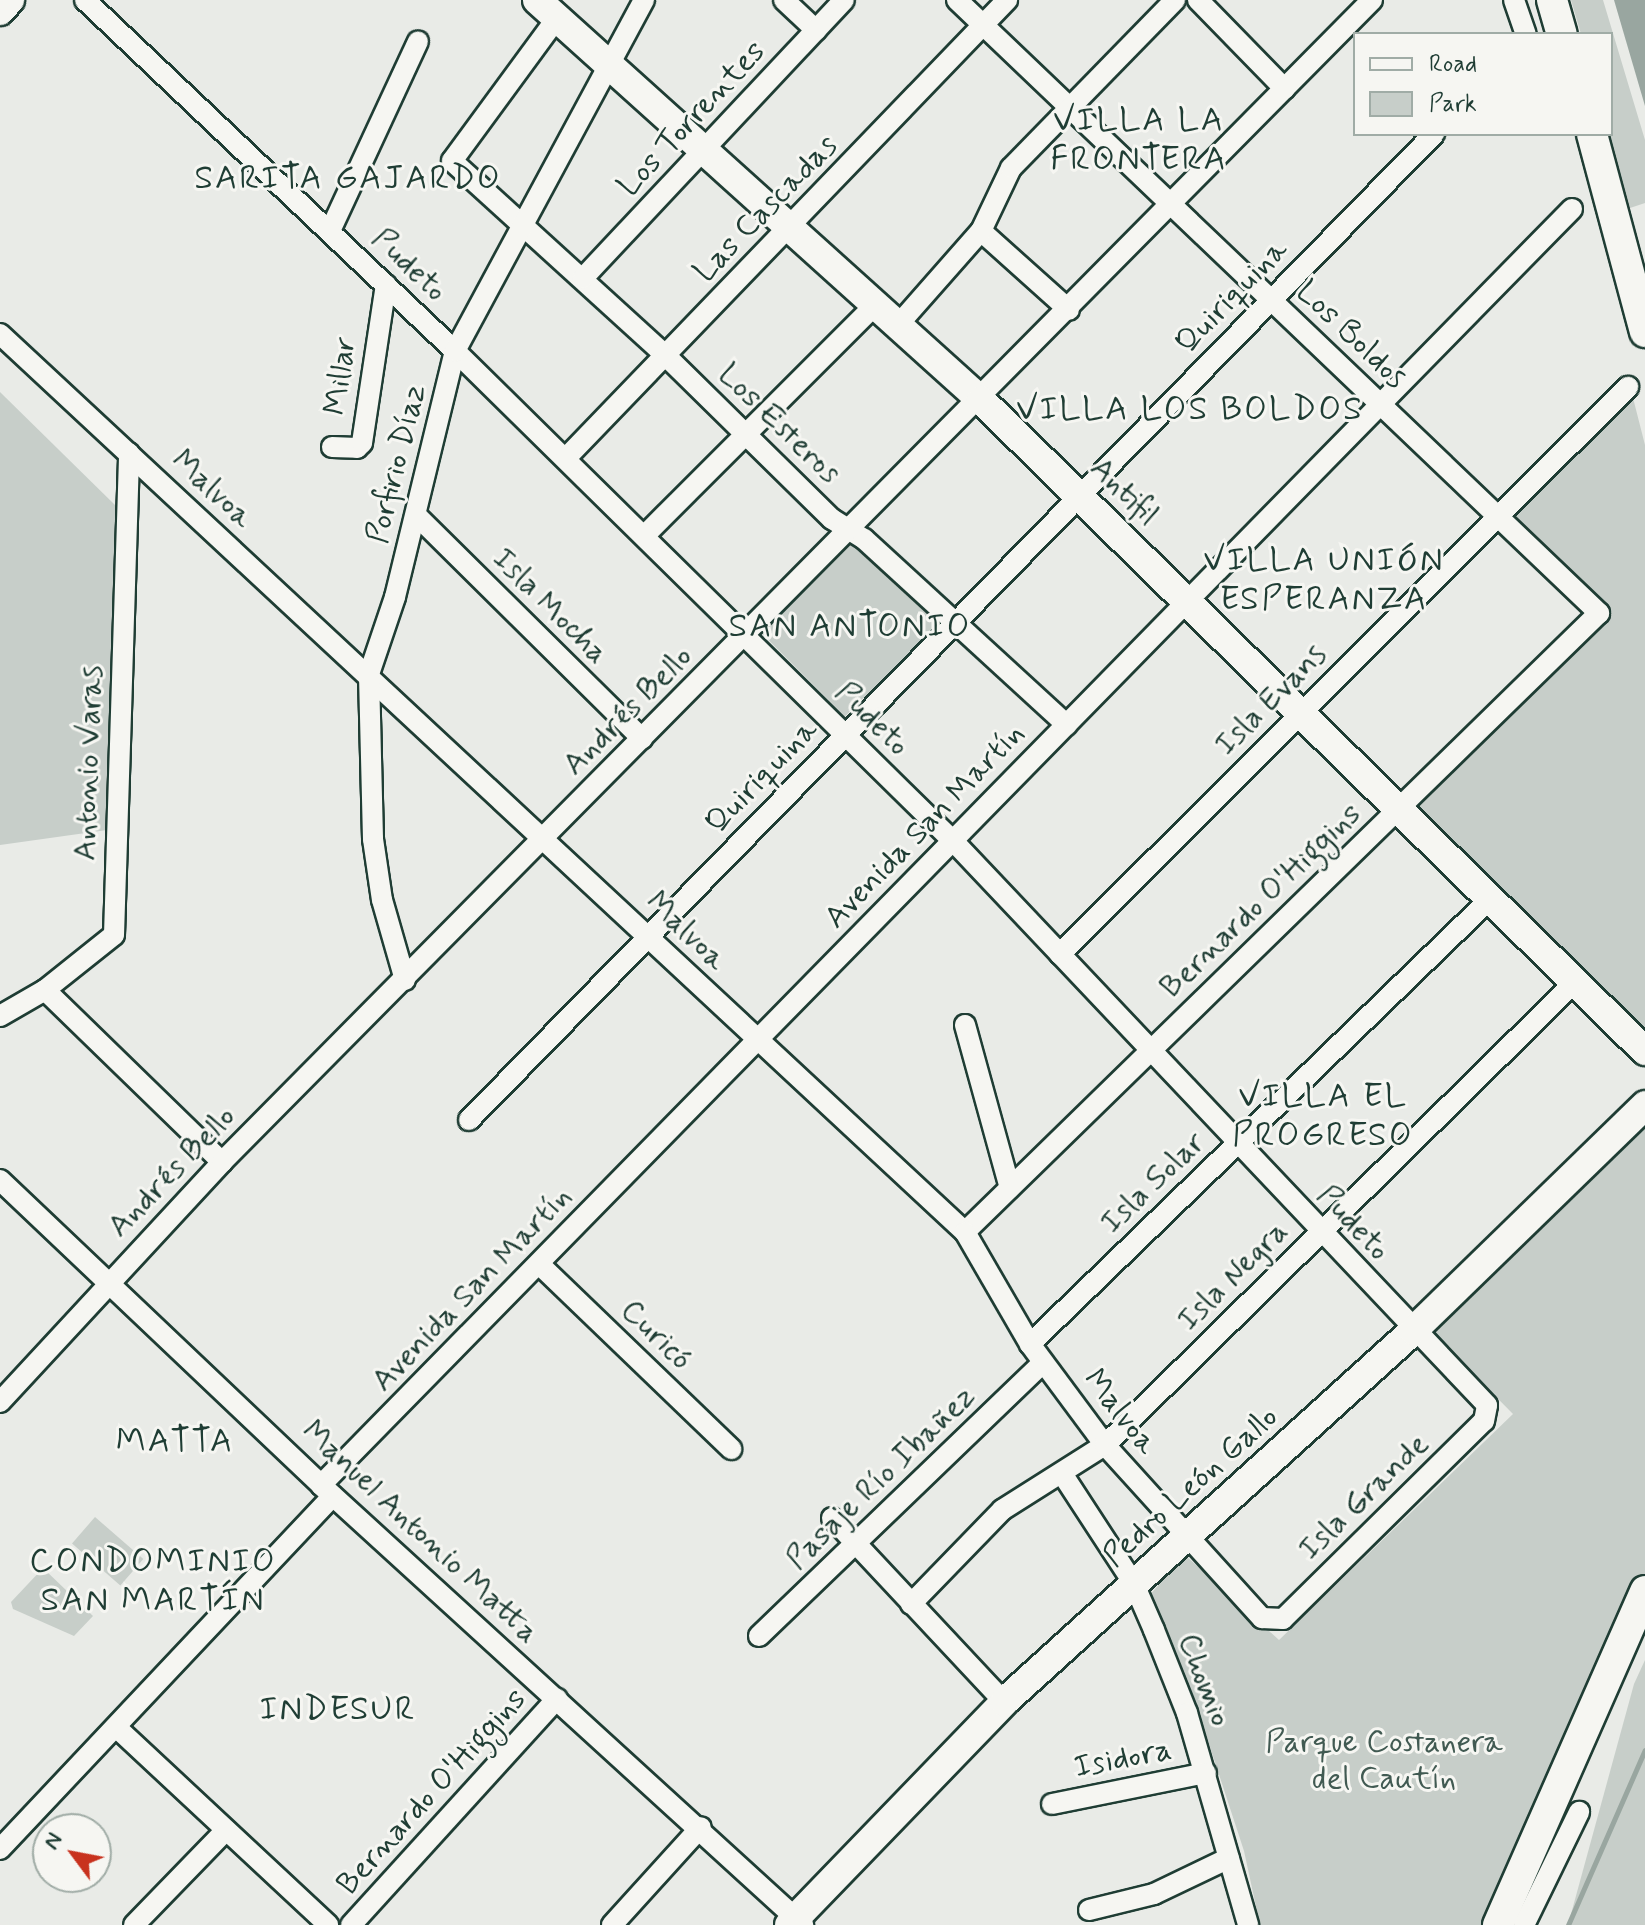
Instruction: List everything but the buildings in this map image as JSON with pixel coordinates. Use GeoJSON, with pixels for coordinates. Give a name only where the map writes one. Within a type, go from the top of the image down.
{"type":"FeatureCollection","features":[{"type":"Feature","properties":{"kind":"main road"},"geometry":{"type":"LineString","coordinates":[[1552,0],[1561,32]]}},
{"type":"Feature","properties":{"kind":"main road"},"geometry":{"type":"LineString","coordinates":[[1593,136],[1645,332]]}},
{"type":"Feature","properties":{"kind":"main road"},"geometry":{"type":"LineString","coordinates":[[1498,1925],[1645,1591]]}},
{"type":"Feature","properties":{"kind":"street"},"geometry":{"type":"LineString","coordinates":[[0,11],[10,0]]}},
{"type":"Feature","properties":{"kind":"street","name":"Pudeto"},"geometry":{"type":"LineString","coordinates":[[85,0],[566,458],[953,841],[1413,1331],[1487,1405]]}},
{"type":"Feature","properties":{"kind":"street","name":"Porfirio Díaz"},"geometry":{"type":"LineString","coordinates":[[405,980],[382,900],[373,839],[369,674],[416,515],[455,351],[644,0]]}},
{"type":"Feature","properties":{"kind":"street"},"geometry":{"type":"LineString","coordinates":[[784,0],[816,30]]}},
{"type":"Feature","properties":{"kind":"street","name":"Los Torrentes"},"geometry":{"type":"LineString","coordinates":[[583,278],[844,0]]}},
{"type":"Feature","properties":{"kind":"street","name":"Los Boldos"},"geometry":{"type":"LineString","coordinates":[[957,0],[1599,613]]}},
{"type":"Feature","properties":{"kind":"street","name":"Las Cascadas"},"geometry":{"type":"LineString","coordinates":[[566,458],[792,227],[1007,0]]}},
{"type":"Feature","properties":{"kind":"street"},"geometry":{"type":"LineString","coordinates":[[898,325],[981,231],[1011,168],[1175,0]]}},
{"type":"Feature","properties":{"kind":"street"},"geometry":{"type":"LineString","coordinates":[[1198,0],[1285,89]]}},
{"type":"Feature","properties":{"kind":"street"},"geometry":{"type":"LineString","coordinates":[[1514,0],[1525,32]]}},
{"type":"Feature","properties":{"kind":"street","name":"Andrés Bello"},"geometry":{"type":"LineString","coordinates":[[0,1402],[222,1162],[981,400],[1369,1]]}},
{"type":"Feature","properties":{"kind":"street","name":"Antifil"},"geometry":{"type":"LineString","coordinates":[[547,9],[609,67],[705,148],[981,400],[1645,1051]]}},
{"type":"Feature","properties":{"kind":"street","name":"Los Esteros"},"geometry":{"type":"LineString","coordinates":[[547,9],[452,161],[525,224],[665,355],[832,519],[851,530],[956,622],[1067,725]]}},
{"type":"Feature","properties":{"kind":"street"},"geometry":{"type":"LineString","coordinates":[[330,231],[418,41]]}},
{"type":"Feature","properties":{"kind":"street","name":"Quiriquina"},"geometry":{"type":"LineString","coordinates":[[469,1120],[1432,136]]}},
{"type":"Feature","properties":{"kind":"street","name":"Avenida San Martín"},"geometry":{"type":"LineString","coordinates":[[0,1849],[116,1727],[327,1491],[539,1264],[1572,209]]}},
{"type":"Feature","properties":{"kind":"street"},"geometry":{"type":"LineString","coordinates":[[981,231],[1069,310]]}},
{"type":"Feature","properties":{"kind":"street","name":"Millar"},"geometry":{"type":"LineString","coordinates":[[332,447],[357,448],[362,443],[386,285]]}},
{"type":"Feature","properties":{"kind":"street"},"geometry":{"type":"LineString","coordinates":[[644,536],[876,304]]}},
{"type":"Feature","properties":{"kind":"street","name":"Malvoa"},"geometry":{"type":"LineString","coordinates":[[0,334],[369,674],[965,1232],[1030,1344],[1105,1445],[1186,1538],[1262,1618],[1271,1622]]}},
{"type":"Feature","properties":{"kind":"street","name":"Isla Evans"},"geometry":{"type":"LineString","coordinates":[[1060,954],[1628,387]]}},
{"type":"Feature","properties":{"kind":"street","name":"Antonio Varas"},"geometry":{"type":"LineString","coordinates":[[0,1016],[45,990],[114,935],[129,453]]}},
{"type":"Feature","properties":{"kind":"street","name":"Isla Mocha"},"geometry":{"type":"LineString","coordinates":[[416,515],[642,739]]}},
{"type":"Feature","properties":{"kind":"street","name":"Bernardo O'Higgins"},"geometry":{"type":"LineString","coordinates":[[965,1232],[1599,613]]}},
{"type":"Feature","properties":{"kind":"street","name":"Isla Solar"},"geometry":{"type":"LineString","coordinates":[[1030,1344],[1490,899]]}},
{"type":"Feature","properties":{"kind":"street","name":"Isla Negra"},"geometry":{"type":"LineString","coordinates":[[911,1604],[1002,1510],[1063,1475],[1105,1445],[1575,982]]}},
{"type":"Feature","properties":{"kind":"street"},"geometry":{"type":"LineString","coordinates":[[45,990],[222,1162]]}},
{"type":"Feature","properties":{"kind":"street"},"geometry":{"type":"LineString","coordinates":[[965,1025],[1010,1188]]}},
{"type":"Feature","properties":{"kind":"street","name":"Pedro León Gallo"},"geometry":{"type":"LineString","coordinates":[[796,1923],[1004,1702],[1413,1331],[1645,1105]]}},
{"type":"Feature","properties":{"kind":"street","name":"Manuel Antonio Matta"},"geometry":{"type":"LineString","coordinates":[[0,1180],[327,1491],[701,1827],[796,1923]]}},
{"type":"Feature","properties":{"kind":"street","name":"Curicó"},"geometry":{"type":"LineString","coordinates":[[539,1264],[731,1449]]}},
{"type":"Feature","properties":{"kind":"street","name":"Pasaje Río Ibañez"},"geometry":{"type":"LineString","coordinates":[[759,1636],[1043,1363]]}},
{"type":"Feature","properties":{"kind":"street","name":"Isla Grande"},"geometry":{"type":"LineString","coordinates":[[1271,1622],[1283,1619],[1484,1421],[1487,1405]]}},
{"type":"Feature","properties":{"kind":"street","name":"Chomio"},"geometry":{"type":"LineString","coordinates":[[1063,1475],[1134,1584],[1206,1773],[1248,1925]]}},
{"type":"Feature","properties":{"kind":"street"},"geometry":{"type":"LineString","coordinates":[[832,1518],[1004,1702]]}},
{"type":"Feature","properties":{"kind":"street","name":"Bernardo O'Higgins"},"geometry":{"type":"LineString","coordinates":[[351,1925],[557,1699]]}},
{"type":"Feature","properties":{"kind":"street"},"geometry":{"type":"LineString","coordinates":[[116,1727],[328,1925]]}},
{"type":"Feature","properties":{"kind":"street","name":"Isidora"},"geometry":{"type":"LineString","coordinates":[[1052,1804],[1206,1773]]}},
{"type":"Feature","properties":{"kind":"street"},"geometry":{"type":"LineString","coordinates":[[1524,1925],[1579,1812]]}},
{"type":"Feature","properties":{"kind":"street"},"geometry":{"type":"LineString","coordinates":[[612,1925],[701,1827]]}},
{"type":"Feature","properties":{"kind":"street"},"geometry":{"type":"LineString","coordinates":[[134,1925],[226,1830]]}},
{"type":"Feature","properties":{"kind":"street"},"geometry":{"type":"LineString","coordinates":[[1089,1910],[1154,1894],[1229,1858]]}},
{"type":"Feature","properties":{"kind":"green space"},"geometry":{"type":"Polygon","coordinates":[[[1571,0],[1603,0],[1613,32],[1580,32],[1571,0]]]}},
{"type":"Feature","properties":{"kind":"green space"},"geometry":{"type":"Polygon","coordinates":[[[1613,33],[1645,140],[1645,203],[1627,209],[1608,136],[1613,136],[1613,33]]]}},
{"type":"Feature","properties":{"kind":"green space"},"geometry":{"type":"Polygon","coordinates":[[[0,392],[116,506],[107,830],[0,845],[0,392]]]}},
{"type":"Feature","properties":{"kind":"green space"},"geometry":{"type":"Polygon","coordinates":[[[1632,394],[1645,445],[1645,1046],[1410,812],[1606,613],[1508,523],[1632,394]]]}},
{"type":"Feature","properties":{"kind":"green space"},"geometry":{"type":"Polygon","coordinates":[[[855,537],[940,622],[845,717],[760,632],[855,537]]]}},
{"type":"Feature","properties":{"kind":"green space","name":"Parque Costanera del Cautín"},"geometry":{"type":"Polygon","coordinates":[[[1645,1118],[1645,1575],[1485,1925],[1260,1925],[1244,1851],[1195,1701],[1148,1597],[1185,1555],[1279,1640],[1513,1414],[1430,1330],[1645,1118]]]}},
{"type":"Feature","properties":{"kind":"green space"},"geometry":{"type":"Polygon","coordinates":[[[95,1517],[143,1559],[120,1585],[72,1543],[95,1517]]]}},
{"type":"Feature","properties":{"kind":"green space"},"geometry":{"type":"Polygon","coordinates":[[[43,1568],[93,1616],[74,1636],[13,1609],[11,1602],[43,1568]]]}},
{"type":"Feature","properties":{"kind":"green space"},"geometry":{"type":"Polygon","coordinates":[[[1645,1660],[1645,1925],[1568,1925],[1634,1684],[1645,1660]]]}},
{"type":"Feature","properties":{"kind":"shaded area"},"geometry":{"type":"Polygon","coordinates":[[[1614,0],[1645,0],[1645,106],[1614,0]]]}},
{"type":"Feature","properties":{"kind":"waterway"},"geometry":{"type":"LineString","coordinates":[[1568,1925],[1645,1750]]}},
{"type":"Feature","properties":{"kind":"district","name":"VILLA LA FRONTERA"},"geometry":{"type":"Point","coordinates":[1139,140]}},
{"type":"Feature","properties":{"kind":"district","name":"SARITA GAJARDO"},"geometry":{"type":"Point","coordinates":[348,179]}},
{"type":"Feature","properties":{"kind":"district","name":"VILLA LOS BOLDOS"},"geometry":{"type":"Point","coordinates":[1190,410]}},
{"type":"Feature","properties":{"kind":"district","name":"VILLA UNIÓN ESPERANZA"},"geometry":{"type":"Point","coordinates":[1324,580]}},
{"type":"Feature","properties":{"kind":"district","name":"SAN ANTONIO"},"geometry":{"type":"Point","coordinates":[850,627]}},
{"type":"Feature","properties":{"kind":"district","name":"VILLA EL PROGRESO"},"geometry":{"type":"Point","coordinates":[1323,1116]}},
{"type":"Feature","properties":{"kind":"district","name":"MATTA"},"geometry":{"type":"Point","coordinates":[175,1442]}},
{"type":"Feature","properties":{"kind":"district","name":"CONDOMINIO SAN MARTÍN"},"geometry":{"type":"Point","coordinates":[153,1580]}},
{"type":"Feature","properties":{"kind":"district","name":"INDESUR"},"geometry":{"type":"Point","coordinates":[338,1710]}}]}
